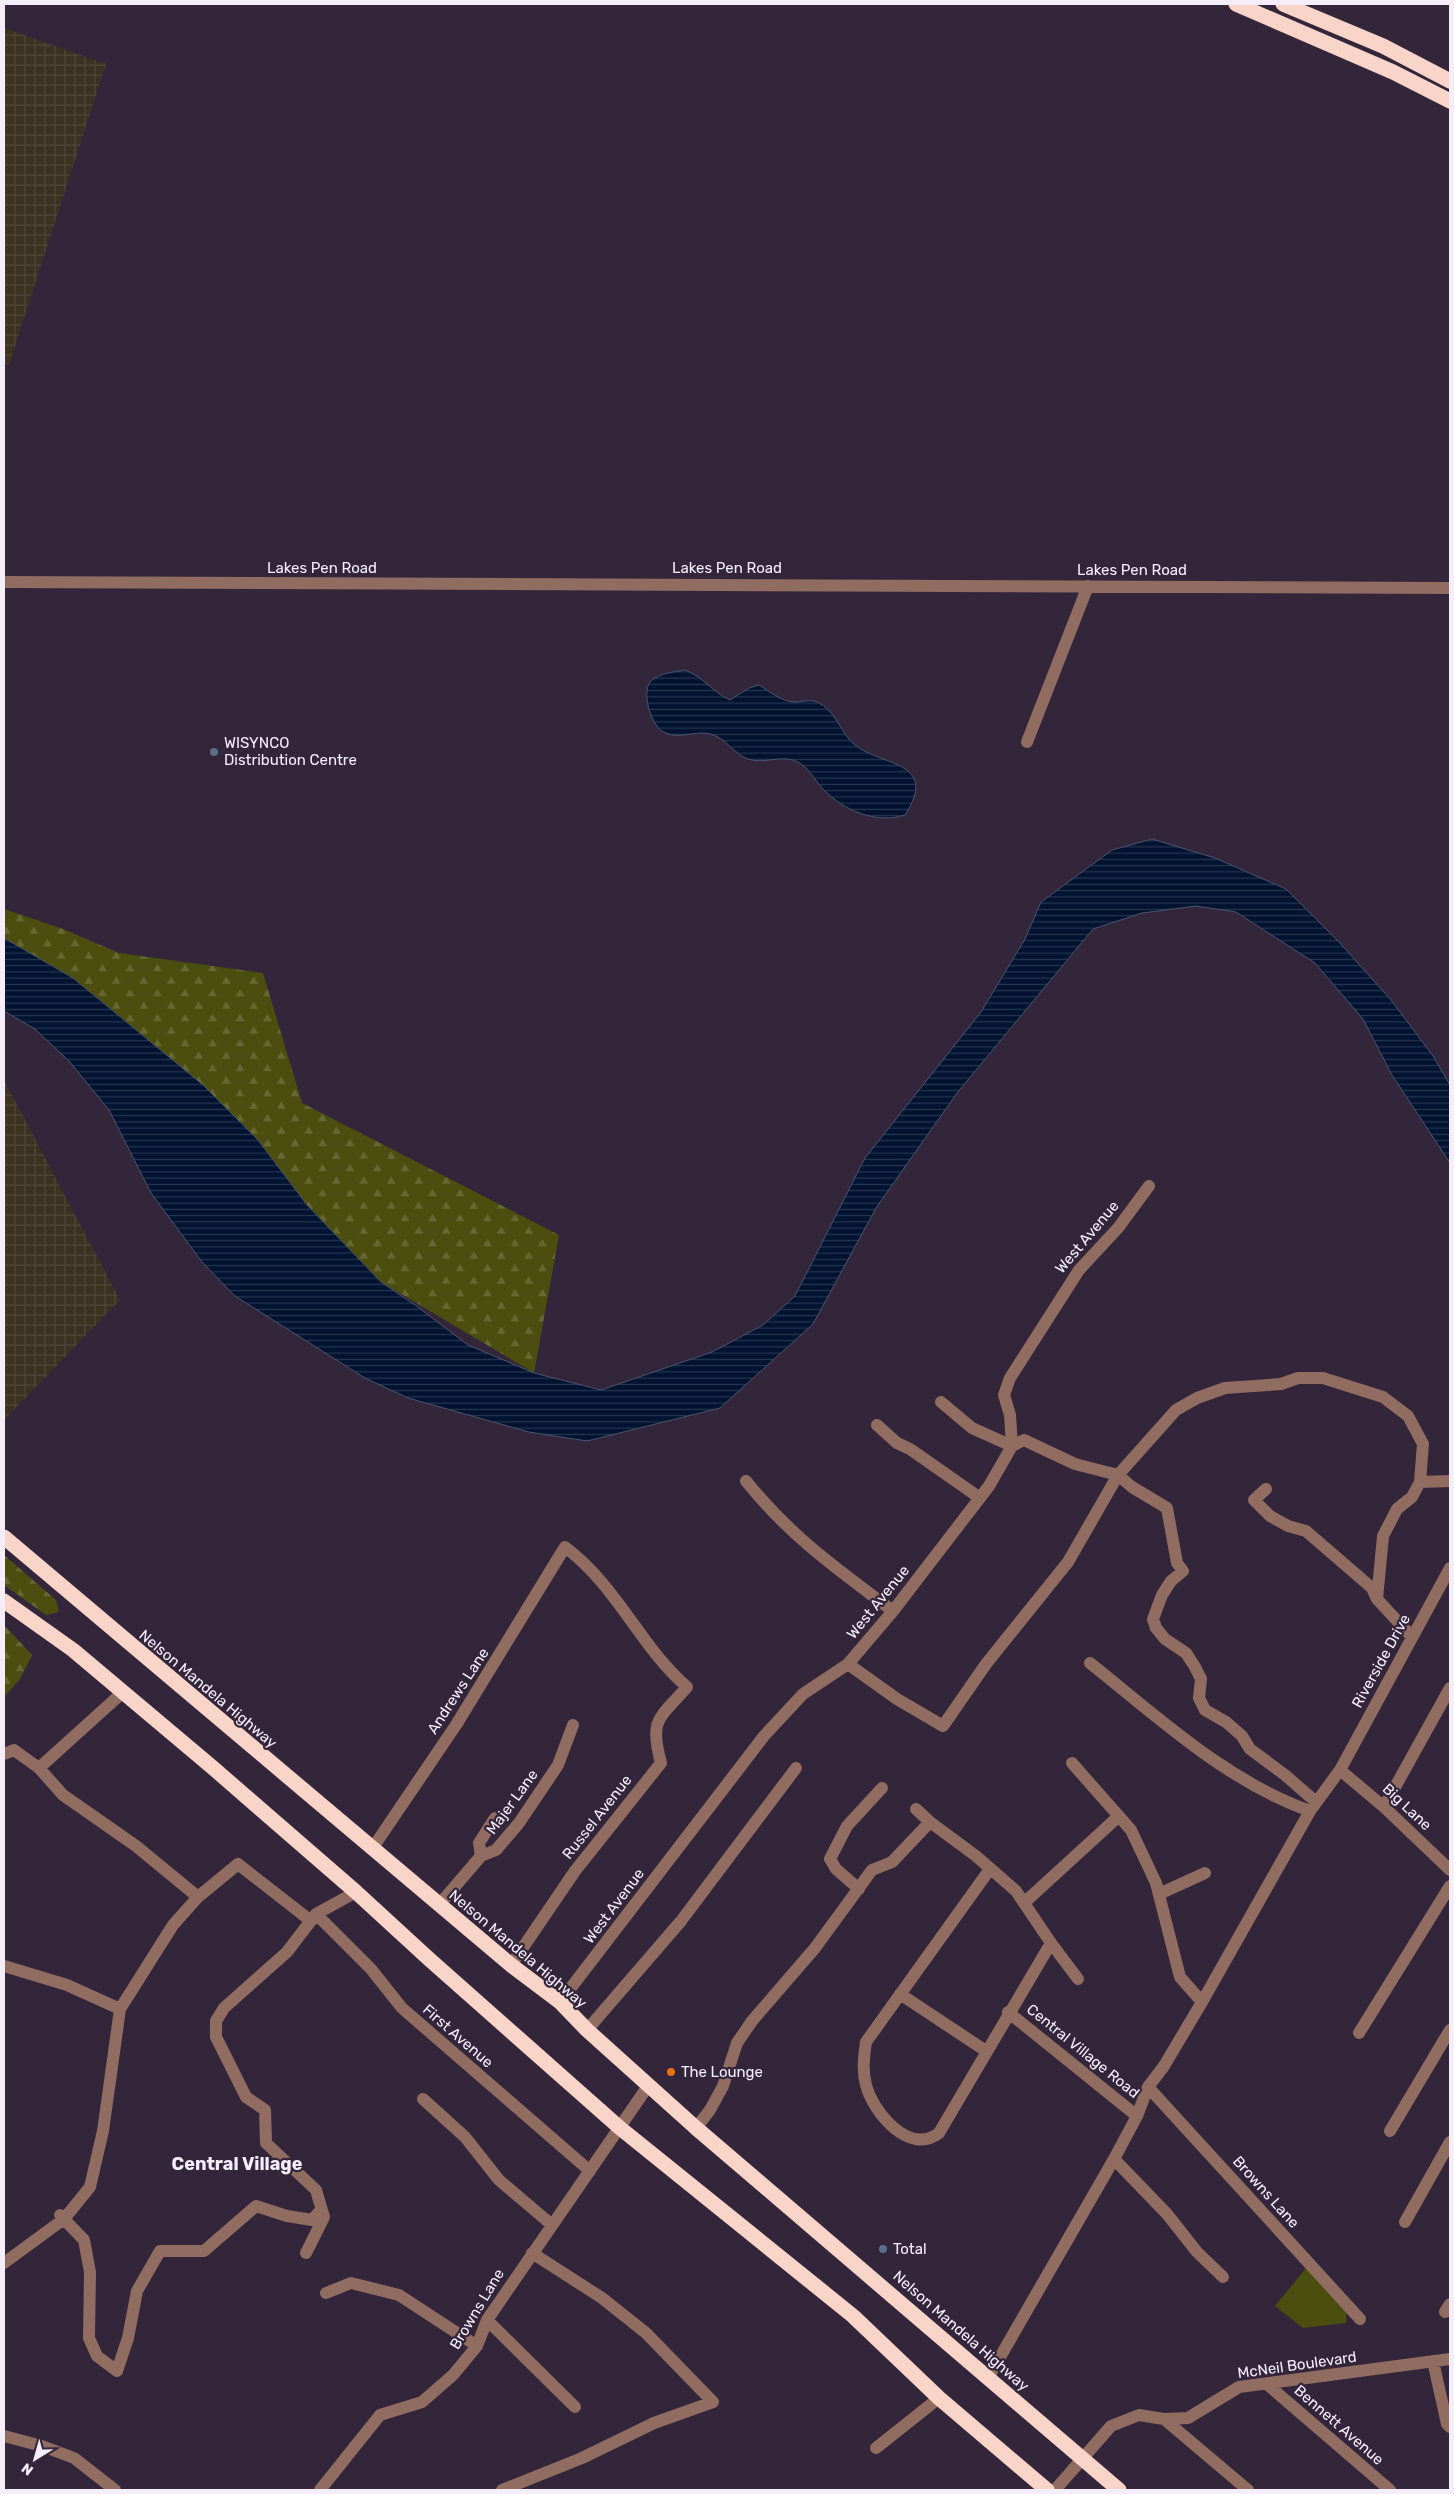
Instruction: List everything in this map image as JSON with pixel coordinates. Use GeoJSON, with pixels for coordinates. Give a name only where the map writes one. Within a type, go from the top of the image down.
{"type":"FeatureCollection","features":[{"type":"Feature","properties":{"kind":"highway"},"geometry":{"type":"LineString","coordinates":[[1236,4],[1394,72],[1450,102]]}},
{"type":"Feature","properties":{"kind":"highway"},"geometry":{"type":"LineString","coordinates":[[1283,4],[1383,46],[1450,81]]}},
{"type":"Feature","properties":{"kind":"highway","name":"Nelson Mandela Highway"},"geometry":{"type":"LineString","coordinates":[[4,1538],[439,1905],[511,1965],[560,2002],[587,2030],[696,2128],[1119,2490]]}},
{"type":"Feature","properties":{"kind":"highway"},"geometry":{"type":"LineString","coordinates":[[4,1601],[73,1650],[127,1700],[356,1892],[620,2128],[853,2316],[939,2398],[1047,2490]]}},
{"type":"Feature","properties":{"kind":"street","name":"Lakes Pen Road"},"geometry":{"type":"LineString","coordinates":[[4,582],[1450,588]]}},
{"type":"Feature","properties":{"kind":"street"},"geometry":{"type":"LineString","coordinates":[[1027,742],[1088,586]]}},
{"type":"Feature","properties":{"kind":"street","name":"West Avenue"},"geometry":{"type":"LineString","coordinates":[[560,2002],[764,1736],[803,1694],[848,1664],[894,1611],[980,1498],[1012,1446],[1010,1415],[1004,1395],[1010,1378],[1078,1270],[1118,1228],[1148,1186]]}},
{"type":"Feature","properties":{"kind":"street"},"geometry":{"type":"LineString","coordinates":[[848,1664],[897,1699],[943,1726],[986,1664],[1068,1562],[1118,1475],[1176,1410],[1197,1398],[1225,1388],[1281,1384],[1298,1378],[1322,1378],[1383,1397],[1408,1416],[1423,1444],[1420,1482],[1412,1497],[1397,1510],[1383,1536],[1377,1599]]}},
{"type":"Feature","properties":{"kind":"street"},"geometry":{"type":"LineString","coordinates":[[941,1402],[972,1428],[1012,1446],[1024,1440],[1075,1464],[1118,1475],[1132,1487],[1167,1508],[1177,1563],[1183,1571],[1167,1588],[1153,1619],[1156,1628],[1165,1638],[1186,1653],[1195,1667],[1201,1679],[1199,1698],[1205,1710],[1226,1722],[1242,1736],[1250,1749],[1285,1775],[1313,1807]]}},
{"type":"Feature","properties":{"kind":"street"},"geometry":{"type":"LineString","coordinates":[[878,1425],[897,1443],[910,1449],[980,1498]]}},
{"type":"Feature","properties":{"kind":"street"},"geometry":{"type":"LineString","coordinates":[[746,1481],[768,1510],[817,1555],[894,1611]]}},
{"type":"Feature","properties":{"kind":"street"},"geometry":{"type":"LineString","coordinates":[[1420,1482],[1450,1481]]}},
{"type":"Feature","properties":{"kind":"street"},"geometry":{"type":"LineString","coordinates":[[1266,1489],[1254,1500],[1270,1516],[1288,1526],[1306,1531],[1372,1588],[1377,1599],[1412,1637]]}},
{"type":"Feature","properties":{"kind":"street","name":"Andrews Lane"},"geometry":{"type":"LineString","coordinates":[[372,1849],[456,1725],[565,1547]]}},
{"type":"Feature","properties":{"kind":"street","name":"Russel Avenue"},"geometry":{"type":"LineString","coordinates":[[511,1965],[575,1871],[661,1763],[655,1738],[658,1720],[687,1687],[665,1667],[628,1613],[602,1580],[565,1547]]}},
{"type":"Feature","properties":{"kind":"street","name":"Riverside Drive"},"geometry":{"type":"LineString","coordinates":[[988,2378],[1114,2159],[1137,2116],[1148,2087],[1164,2066],[1202,2002],[1313,1807],[1340,1770],[1450,1568]]}},
{"type":"Feature","properties":{"kind":"street"},"geometry":{"type":"LineString","coordinates":[[1090,1663],[1225,1768],[1280,1800],[1313,1807]]}},
{"type":"Feature","properties":{"kind":"street"},"geometry":{"type":"LineString","coordinates":[[1384,1807],[1450,1688]]}},
{"type":"Feature","properties":{"kind":"street"},"geometry":{"type":"LineString","coordinates":[[39,1768],[127,1700]]}},
{"type":"Feature","properties":{"kind":"street","name":"Majer Lane"},"geometry":{"type":"LineString","coordinates":[[439,1905],[481,1856],[496,1850],[524,1816],[558,1766],[573,1725]]}},
{"type":"Feature","properties":{"kind":"street"},"geometry":{"type":"LineString","coordinates":[[4,1754],[14,1750],[39,1768],[63,1795],[136,1846],[198,1897],[173,1925],[120,2009],[103,2131],[90,2187],[62,2217],[4,2263]]}},
{"type":"Feature","properties":{"kind":"street"},"geometry":{"type":"LineString","coordinates":[[1072,1763],[1131,1830],[1159,1894],[1180,1977],[1202,2002]]}},
{"type":"Feature","properties":{"kind":"street"},"geometry":{"type":"LineString","coordinates":[[587,2030],[681,1920],[796,1768]]}},
{"type":"Feature","properties":{"kind":"street","name":"Big Lane"},"geometry":{"type":"LineString","coordinates":[[1340,1770],[1384,1807],[1450,1870]]}},
{"type":"Feature","properties":{"kind":"street"},"geometry":{"type":"LineString","coordinates":[[859,1889],[836,1869],[830,1858],[847,1826],[882,1788]]}},
{"type":"Feature","properties":{"kind":"street"},"geometry":{"type":"LineString","coordinates":[[916,1809],[990,1868],[1025,1902],[1051,1943],[1078,1979]]}},
{"type":"Feature","properties":{"kind":"street"},"geometry":{"type":"LineString","coordinates":[[1025,1902],[1119,1816]]}},
{"type":"Feature","properties":{"kind":"street"},"geometry":{"type":"LineString","coordinates":[[481,1856],[479,1843],[495,1818]]}},
{"type":"Feature","properties":{"kind":"street"},"geometry":{"type":"LineString","coordinates":[[696,2128],[710,2110],[723,2086],[737,2043],[752,2021],[815,1948],[872,1870],[892,1862],[930,1822]]}},
{"type":"Feature","properties":{"kind":"street","name":"First Avenue"},"geometry":{"type":"LineString","coordinates":[[198,1897],[238,1864],[314,1917],[365,1963],[402,2008],[590,2171]]}},
{"type":"Feature","properties":{"kind":"street"},"geometry":{"type":"LineString","coordinates":[[990,1868],[866,2042],[863,2067],[866,2085],[872,2100],[896,2130],[909,2137],[923,2140],[932,2138],[939,2133],[1008,2012],[1051,1943]]}},
{"type":"Feature","properties":{"kind":"street"},"geometry":{"type":"LineString","coordinates":[[1159,1894],[1205,1873]]}},
{"type":"Feature","properties":{"kind":"street"},"geometry":{"type":"LineString","coordinates":[[1359,2033],[1450,1886]]}},
{"type":"Feature","properties":{"kind":"street"},"geometry":{"type":"LineString","coordinates":[[306,2253],[324,2217],[316,2190],[266,2143],[265,2110],[246,2097],[216,2037],[216,2021],[224,2008],[288,1952],[314,1917],[356,1892]]}},
{"type":"Feature","properties":{"kind":"street"},"geometry":{"type":"LineString","coordinates":[[4,1966],[67,1985],[120,2009]]}},
{"type":"Feature","properties":{"kind":"street"},"geometry":{"type":"LineString","coordinates":[[900,1994],[986,2051]]}},
{"type":"Feature","properties":{"kind":"street","name":"Central Village Road"},"geometry":{"type":"LineString","coordinates":[[1008,2012],[1137,2116]]}},
{"type":"Feature","properties":{"kind":"street"},"geometry":{"type":"LineString","coordinates":[[1390,2131],[1450,2030]]}},
{"type":"Feature","properties":{"kind":"street","name":"Browns Lane"},"geometry":{"type":"LineString","coordinates":[[320,2490],[380,2415],[422,2402],[453,2375],[477,2346],[486,2320],[648,2086]]}},
{"type":"Feature","properties":{"kind":"street","name":"Browns Lane"},"geometry":{"type":"LineString","coordinates":[[1148,2087],[1360,2319]]}},
{"type":"Feature","properties":{"kind":"street"},"geometry":{"type":"LineString","coordinates":[[423,2099],[465,2137],[498,2180],[552,2225]]}},
{"type":"Feature","properties":{"kind":"street"},"geometry":{"type":"LineString","coordinates":[[1405,2222],[1450,2142]]}},
{"type":"Feature","properties":{"kind":"street"},"geometry":{"type":"LineString","coordinates":[[1114,2159],[1167,2214],[1197,2252],[1223,2276]]}},
{"type":"Feature","properties":{"kind":"street"},"geometry":{"type":"LineString","coordinates":[[62,2217],[84,2240],[90,2272],[89,2338],[97,2356],[117,2371],[128,2338],[137,2291],[160,2251],[204,2251],[256,2206],[287,2216],[312,2220],[321,2210]]}},
{"type":"Feature","properties":{"kind":"street"},"geometry":{"type":"LineString","coordinates":[[502,2490],[582,2458],[654,2422],[714,2402],[646,2333],[602,2298],[532,2253]]}},
{"type":"Feature","properties":{"kind":"street"},"geometry":{"type":"LineString","coordinates":[[326,2293],[338,2286],[351,2283],[399,2295],[477,2346]]}},
{"type":"Feature","properties":{"kind":"street"},"geometry":{"type":"LineString","coordinates":[[486,2320],[575,2407]]}},
{"type":"Feature","properties":{"kind":"street","name":"McNeil Boulevard"},"geometry":{"type":"LineString","coordinates":[[1055,2490],[1111,2426],[1139,2415],[1164,2419],[1188,2418],[1239,2387],[1268,2385],[1450,2359]]}},
{"type":"Feature","properties":{"kind":"street"},"geometry":{"type":"LineString","coordinates":[[1434,2361],[1447,2424],[1450,2426]]}},
{"type":"Feature","properties":{"kind":"street","name":"Bennett Avenue"},"geometry":{"type":"LineString","coordinates":[[1268,2385],[1390,2490]]}},
{"type":"Feature","properties":{"kind":"street"},"geometry":{"type":"LineString","coordinates":[[876,2448],[939,2398]]}},
{"type":"Feature","properties":{"kind":"street"},"geometry":{"type":"LineString","coordinates":[[1164,2419],[1248,2490]]}},
{"type":"Feature","properties":{"kind":"street"},"geometry":{"type":"LineString","coordinates":[[4,2436],[42,2446],[74,2458],[115,2490]]}},
{"type":"Feature","properties":{"kind":"shaded area"},"geometry":{"type":"Polygon","coordinates":[[[4,28],[106,64],[9,365],[4,364],[4,28]]]}},
{"type":"Feature","properties":{"kind":"shaded area"},"geometry":{"type":"Polygon","coordinates":[[[4,1080],[120,1300],[4,1420],[4,1080]]]}},
{"type":"Feature","properties":{"kind":"green space"},"geometry":{"type":"Polygon","coordinates":[[[4,909],[63,929],[119,953],[263,973],[302,1103],[559,1235],[534,1373],[381,1282],[307,1205],[258,1140],[203,1085],[73,978],[4,938],[4,909]]]}},
{"type":"Feature","properties":{"kind":"green space"},"geometry":{"type":"Polygon","coordinates":[[[4,1555],[56,1600],[59,1612],[46,1615],[4,1585],[4,1555]]]}},
{"type":"Feature","properties":{"kind":"green space"},"geometry":{"type":"Polygon","coordinates":[[[4,1625],[32,1655],[20,1679],[4,1697],[4,1625]]]}},
{"type":"Feature","properties":{"kind":"green space"},"geometry":{"type":"Polygon","coordinates":[[[1311,2262],[1347,2300],[1346,2323],[1303,2328],[1275,2306],[1311,2262]]]}},
{"type":"Feature","properties":{"kind":"water"},"geometry":{"type":"Polygon","coordinates":[[[685,670],[730,700],[749,688],[759,685],[785,700],[817,702],[829,710],[855,745],[866,752],[903,768],[911,775],[916,784],[914,797],[905,815],[883,818],[861,814],[831,797],[806,768],[793,760],[748,759],[720,738],[710,734],[674,735],[662,731],[654,722],[648,707],[647,691],[649,685],[652,680],[659,676],[685,670]]]}},
{"type":"Feature","properties":{"kind":"water"},"geometry":{"type":"Polygon","coordinates":[[[1152,839],[1215,858],[1286,889],[1339,942],[1391,1000],[1433,1056],[1450,1085],[1450,1163],[1392,1075],[1363,1019],[1315,963],[1236,912],[1196,906],[1142,913],[1093,929],[957,1093],[876,1208],[813,1324],[720,1408],[587,1441],[529,1432],[408,1398],[365,1378],[235,1296],[202,1262],[151,1193],[109,1110],[69,1061],[35,1029],[4,1011],[4,938],[73,978],[203,1085],[258,1140],[307,1205],[381,1282],[468,1345],[534,1373],[601,1390],[712,1352],[763,1325],[795,1296],[865,1158],[981,1012],[1025,939],[1041,902],[1112,850],[1152,839]]]}},
{"type":"Feature","properties":{"kind":"place","name":"WISYNCO Distribution Centre"},"geometry":{"type":"Point","coordinates":[214,752]}},
{"type":"Feature","properties":{"kind":"place","name":"The Lounge"},"geometry":{"type":"Point","coordinates":[671,2072]}},
{"type":"Feature","properties":{"kind":"place","name":"Total"},"geometry":{"type":"Point","coordinates":[883,2249]}},
{"type":"Feature","properties":{"kind":"district","name":"Central Village"},"geometry":{"type":"Point","coordinates":[237,2164]}}]}
